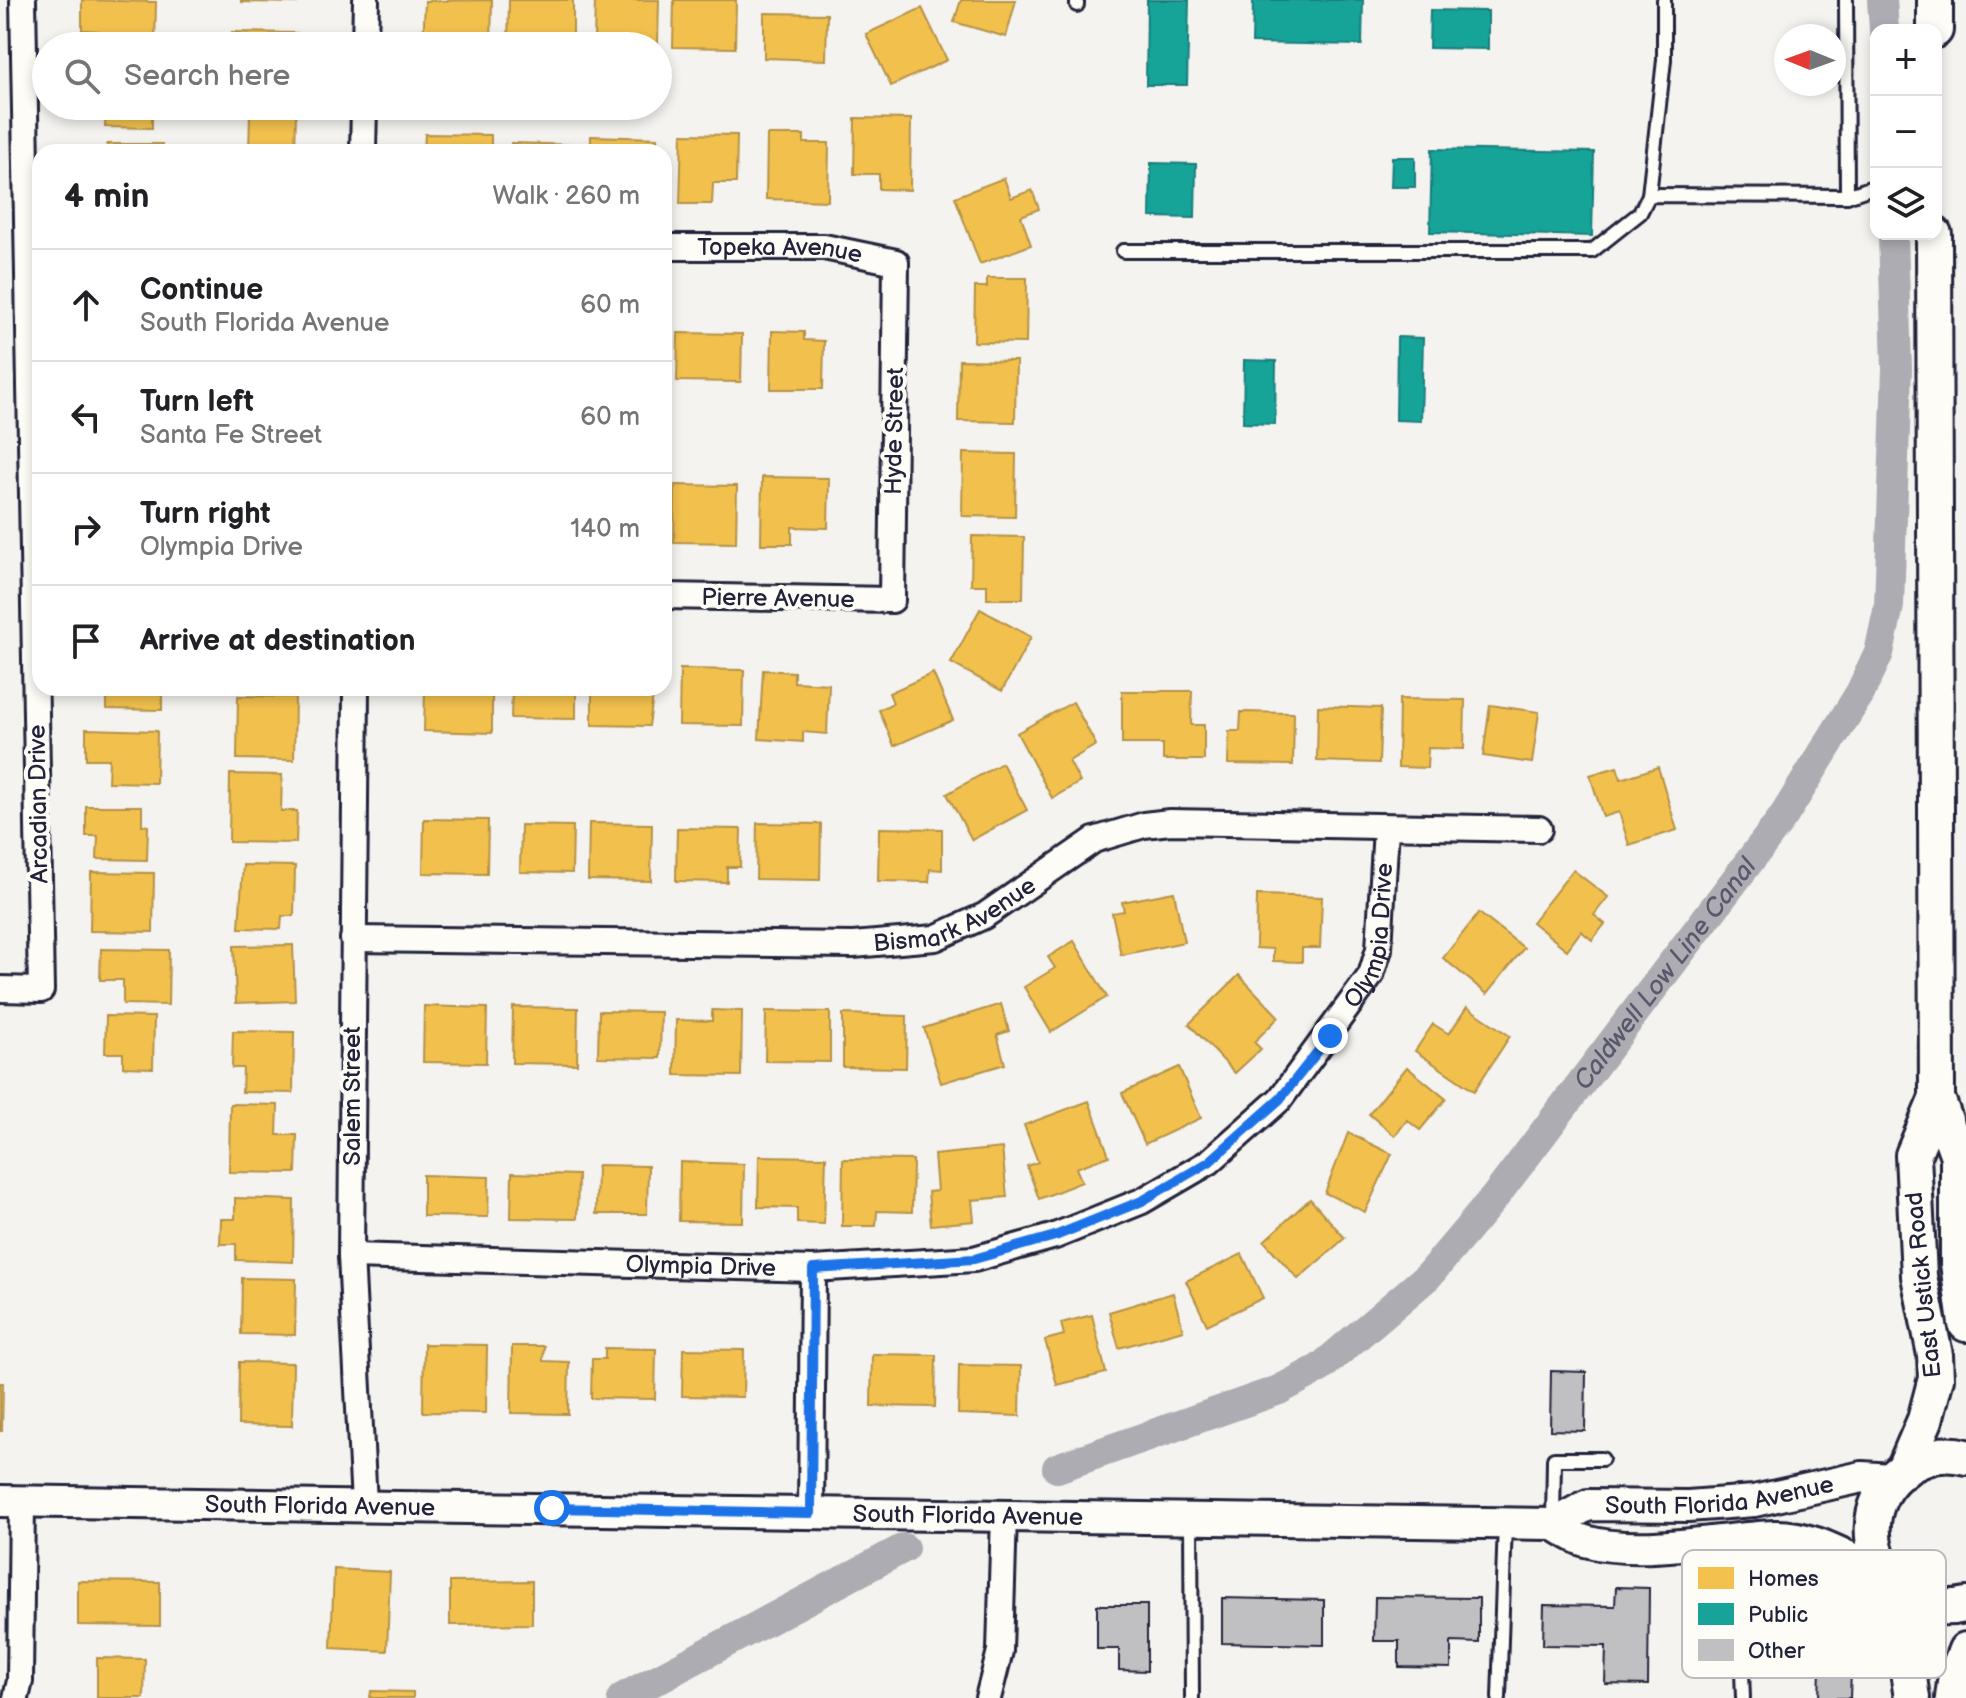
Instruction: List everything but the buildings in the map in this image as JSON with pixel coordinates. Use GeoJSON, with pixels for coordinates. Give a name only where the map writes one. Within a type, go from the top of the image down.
{"type":"FeatureCollection","features":[{"type":"Feature","properties":{"kind":"main road"},"geometry":{"type":"LineString","coordinates":[[1935,0],[1935,24]]}},
{"type":"Feature","properties":{"kind":"main road","name":"East Ustick Road"},"geometry":{"type":"LineString","coordinates":[[1934,240],[1937,1098],[1958,1156],[1958,1263],[1966,1324]]}},
{"type":"Feature","properties":{"kind":"main road","name":"East Ustick Road"},"geometry":{"type":"LineString","coordinates":[[1874,1550],[1872,1523],[1878,1499],[1897,1475],[1925,1420],[1936,1378],[1935,1355],[1919,1276],[1913,1155],[1937,1098]]}},
{"type":"Feature","properties":{"kind":"main road"},"geometry":{"type":"LineString","coordinates":[[1897,1475],[1934,1455],[1966,1457]]}},
{"type":"Feature","properties":{"kind":"main road"},"geometry":{"type":"LineString","coordinates":[[1946,1608],[1966,1605]]}},
{"type":"Feature","properties":{"kind":"main road"},"geometry":{"type":"LineString","coordinates":[[1953,1698],[1956,1675],[1966,1650]]}},
{"type":"Feature","properties":{"kind":"main road"},"geometry":{"type":"LineString","coordinates":[[1908,1678],[1912,1698]]}},
{"type":"Feature","properties":{"kind":"street","name":"Arcadian Drive"},"geometry":{"type":"LineString","coordinates":[[23,0],[32,495]]}},
{"type":"Feature","properties":{"kind":"street"},"geometry":{"type":"LineString","coordinates":[[365,32],[366,0]]}},
{"type":"Feature","properties":{"kind":"street"},"geometry":{"type":"LineString","coordinates":[[363,144],[364,120]]}},
{"type":"Feature","properties":{"kind":"street","name":"Topeka Avenue"},"geometry":{"type":"LineString","coordinates":[[672,247],[824,247],[896,262]]}},
{"type":"Feature","properties":{"kind":"street","name":"Hyde Street"},"geometry":{"type":"LineString","coordinates":[[892,600],[896,262]]}},
{"type":"Feature","properties":{"kind":"street","name":"Pierre Avenue"},"geometry":{"type":"LineString","coordinates":[[672,596],[892,600]]}},
{"type":"Feature","properties":{"kind":"street","name":"Arcadian Drive"},"geometry":{"type":"LineString","coordinates":[[0,989],[41,990],[36,696]]}},
{"type":"Feature","properties":{"kind":"street","name":"Salem Street"},"geometry":{"type":"LineString","coordinates":[[356,696],[351,1256],[364,1504]]}},
{"type":"Feature","properties":{"kind":"street","name":"Bismark Avenue"},"geometry":{"type":"LineString","coordinates":[[353,939],[853,945],[935,938],[984,916],[1094,840],[1144,825],[1170,822],[1539,829]]}},
{"type":"Feature","properties":{"kind":"street","name":"Olympia Drive"},"geometry":{"type":"LineString","coordinates":[[351,1256],[813,1269],[987,1255],[1055,1236],[1142,1201],[1209,1162],[1280,1099],[1371,975],[1379,949],[1386,828]]}},
{"type":"Feature","properties":{"kind":"street"},"geometry":{"type":"LineString","coordinates":[[811,1513],[813,1269]]}},
{"type":"Feature","properties":{"kind":"street","name":"South Florida Avenue"},"geometry":{"type":"LineString","coordinates":[[1553,1524],[1588,1505],[1688,1506],[1754,1501],[1862,1477],[1897,1475]]}},
{"type":"Feature","properties":{"kind":"street"},"geometry":{"type":"LineString","coordinates":[[11,1501],[20,1681],[16,1698]]}},
{"type":"Feature","properties":{"kind":"street","name":"South Florida Avenue"},"geometry":{"type":"LineString","coordinates":[[11,1501],[1553,1524],[1586,1541],[1677,1546],[1776,1536],[1806,1540],[1827,1550]]}},
{"type":"Feature","properties":{"kind":"street"},"geometry":{"type":"LineString","coordinates":[[988,1698],[1000,1651],[1004,1514]]}},
{"type":"Feature","properties":{"kind":"lane"},"geometry":{"type":"LineString","coordinates":[[1123,251],[1592,251],[1640,213],[1649,195],[1664,60],[1664,0]]}},
{"type":"Feature","properties":{"kind":"lane"},"geometry":{"type":"LineString","coordinates":[[1846,0],[1847,196]]}},
{"type":"Feature","properties":{"kind":"lane"},"geometry":{"type":"LineString","coordinates":[[1649,195],[1847,196],[1870,188]]}},
{"type":"Feature","properties":{"kind":"lane"},"geometry":{"type":"LineString","coordinates":[[1553,1524],[1554,1459],[1602,1459]]}},
{"type":"Feature","properties":{"kind":"lane"},"geometry":{"type":"LineString","coordinates":[[1191,1518],[1192,1698]]}},
{"type":"Feature","properties":{"kind":"lane"},"geometry":{"type":"LineString","coordinates":[[1499,1698],[1505,1523]]}},
{"type":"Feature","properties":{"kind":"lane"},"geometry":{"type":"LineString","coordinates":[[1737,1541],[1737,1550]]}},
{"type":"Feature","properties":{"kind":"lane"},"geometry":{"type":"LineString","coordinates":[[1742,1678],[1743,1698]]}},
{"type":"Feature","properties":{"kind":"waterway","name":"Caldwell Low Line Canal"},"geometry":{"type":"LineString","coordinates":[[1882,0],[1884,24]]}},
{"type":"Feature","properties":{"kind":"waterway","name":"Caldwell Low Line Canal"},"geometry":{"type":"LineString","coordinates":[[1057,1468],[1279,1390],[1320,1368],[1428,1276],[1494,1198],[1783,817],[1860,693],[1879,653],[1889,606],[1897,369],[1893,240]]}},
{"type":"Feature","properties":{"kind":"waterway","name":"Caldwell Low Line Canal"},"geometry":{"type":"LineString","coordinates":[[622,1698],[904,1548]]}},
{"type":"Feature","properties":{"kind":"route"},"geometry":{"type":"LineString","coordinates":[[552,1508],[811,1513],[813,1269],[974,1259],[1055,1236],[1142,1201],[1209,1162],[1280,1099],[1330,1036]]}}]}
